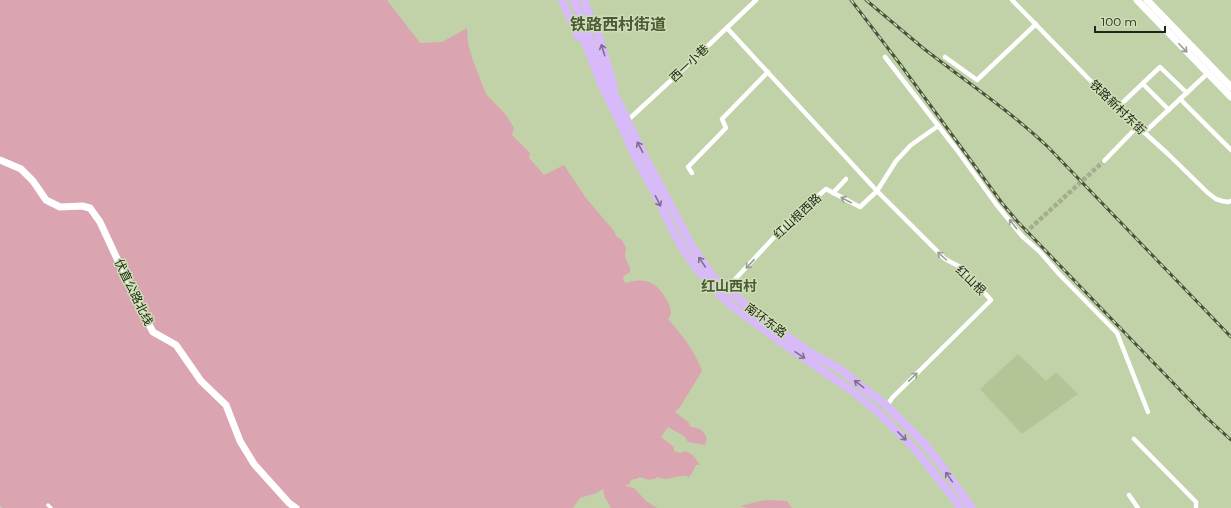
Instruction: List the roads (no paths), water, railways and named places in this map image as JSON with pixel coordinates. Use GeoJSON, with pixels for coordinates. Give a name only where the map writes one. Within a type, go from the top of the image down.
{"type":"FeatureCollection","features":[{"type":"Feature","properties":{"kind":"highway"},"geometry":{"type":"LineString","coordinates":[[562,0],[598,91],[614,102]]}},
{"type":"Feature","properties":{"kind":"highway","name":"南环东路"},"geometry":{"type":"LineString","coordinates":[[569,0],[605,86],[624,123],[693,248],[714,278],[764,320],[811,353],[841,370],[887,406],[939,462],[972,508]]}},
{"type":"Feature","properties":{"kind":"highway","name":"南环东路"},"geometry":{"type":"LineString","coordinates":[[574,0],[605,86]]}},
{"type":"Feature","properties":{"kind":"highway"},"geometry":{"type":"LineString","coordinates":[[584,0],[598,34],[614,102]]}},
{"type":"Feature","properties":{"kind":"highway","name":"南环东路"},"geometry":{"type":"LineString","coordinates":[[624,123],[636,158],[685,252],[710,285],[730,305],[755,324],[834,378],[880,414],[915,449],[961,508]]}},
{"type":"Feature","properties":{"kind":"highway"},"geometry":{"type":"LineString","coordinates":[[880,414],[887,406]]}},
{"type":"Feature","properties":{"kind":"main road"},"geometry":{"type":"LineString","coordinates":[[1137,0],[1231,97]]}},
{"type":"Feature","properties":{"kind":"main road"},"geometry":{"type":"LineString","coordinates":[[1147,0],[1231,87]]}},
{"type":"Feature","properties":{"kind":"main road","name":"伏直公路北线"},"geometry":{"type":"LineString","coordinates":[[0,160],[21,169],[33,181],[46,200],[60,207],[82,206],[90,208],[100,222],[138,306],[153,332],[176,345],[201,382],[226,405],[240,441],[254,464],[289,503],[296,508]]}},
{"type":"Feature","properties":{"kind":"street","name":"西一小巷"},"geometry":{"type":"LineString","coordinates":[[624,123],[756,0]]}},
{"type":"Feature","properties":{"kind":"street","name":"铁路新村东街"},"geometry":{"type":"LineString","coordinates":[[1012,0],[1117,108],[1208,193],[1216,199],[1231,201]]}},
{"type":"Feature","properties":{"kind":"street"},"geometry":{"type":"LineString","coordinates":[[945,57],[977,80],[1036,24]]}},
{"type":"Feature","properties":{"kind":"street"},"geometry":{"type":"LineString","coordinates":[[727,28],[877,191],[896,161],[911,145],[938,126]]}},
{"type":"Feature","properties":{"kind":"street"},"geometry":{"type":"LineString","coordinates":[[885,57],[957,150],[996,204],[1060,275],[1117,334],[1148,412]]}},
{"type":"Feature","properties":{"kind":"street"},"geometry":{"type":"LineString","coordinates":[[1117,108],[1160,67],[1186,93]]}},
{"type":"Feature","properties":{"kind":"street"},"geometry":{"type":"LineString","coordinates":[[692,173],[688,167],[726,128],[722,119],[768,72]]}},
{"type":"Feature","properties":{"kind":"street"},"geometry":{"type":"LineString","coordinates":[[1148,129],[1208,73]]}},
{"type":"Feature","properties":{"kind":"street"},"geometry":{"type":"LineString","coordinates":[[1142,84],[1169,110]]}},
{"type":"Feature","properties":{"kind":"street"},"geometry":{"type":"LineString","coordinates":[[1180,99],[1231,150]]}},
{"type":"Feature","properties":{"kind":"street"},"geometry":{"type":"LineString","coordinates":[[1104,161],[1138,126]]}},
{"type":"Feature","properties":{"kind":"street"},"geometry":{"type":"LineString","coordinates":[[833,193],[846,179]]}},
{"type":"Feature","properties":{"kind":"street","name":"红山根西路"},"geometry":{"type":"LineString","coordinates":[[726,289],[791,219],[826,189],[860,207],[877,191]]}},
{"type":"Feature","properties":{"kind":"street","name":"红山根"},"geometry":{"type":"LineString","coordinates":[[877,191],[945,259],[962,268],[991,300],[892,398],[887,406]]}},
{"type":"Feature","properties":{"kind":"street"},"geometry":{"type":"LineString","coordinates":[[1134,439],[1196,502],[1196,508]]}},
{"type":"Feature","properties":{"kind":"street"},"geometry":{"type":"LineString","coordinates":[[1129,495],[1138,508]]}},
{"type":"Feature","properties":{"kind":"tunnel"},"geometry":{"type":"LineString","coordinates":[[1025,233],[1104,161]]}},
{"type":"Feature","properties":{"kind":"railway"},"geometry":{"type":"LineString","coordinates":[[851,0],[1017,221],[1207,418],[1231,440]]}},
{"type":"Feature","properties":{"kind":"railway"},"geometry":{"type":"LineString","coordinates":[[866,0],[923,48],[1033,133],[1231,337]]}},
{"type":"Feature","properties":{"kind":"district","name":"铁路西村街道"},"geometry":{"type":"Point","coordinates":[618,24]}},
{"type":"Feature","properties":{"kind":"district","name":"红山西村"},"geometry":{"type":"Point","coordinates":[729,286]}}]}
